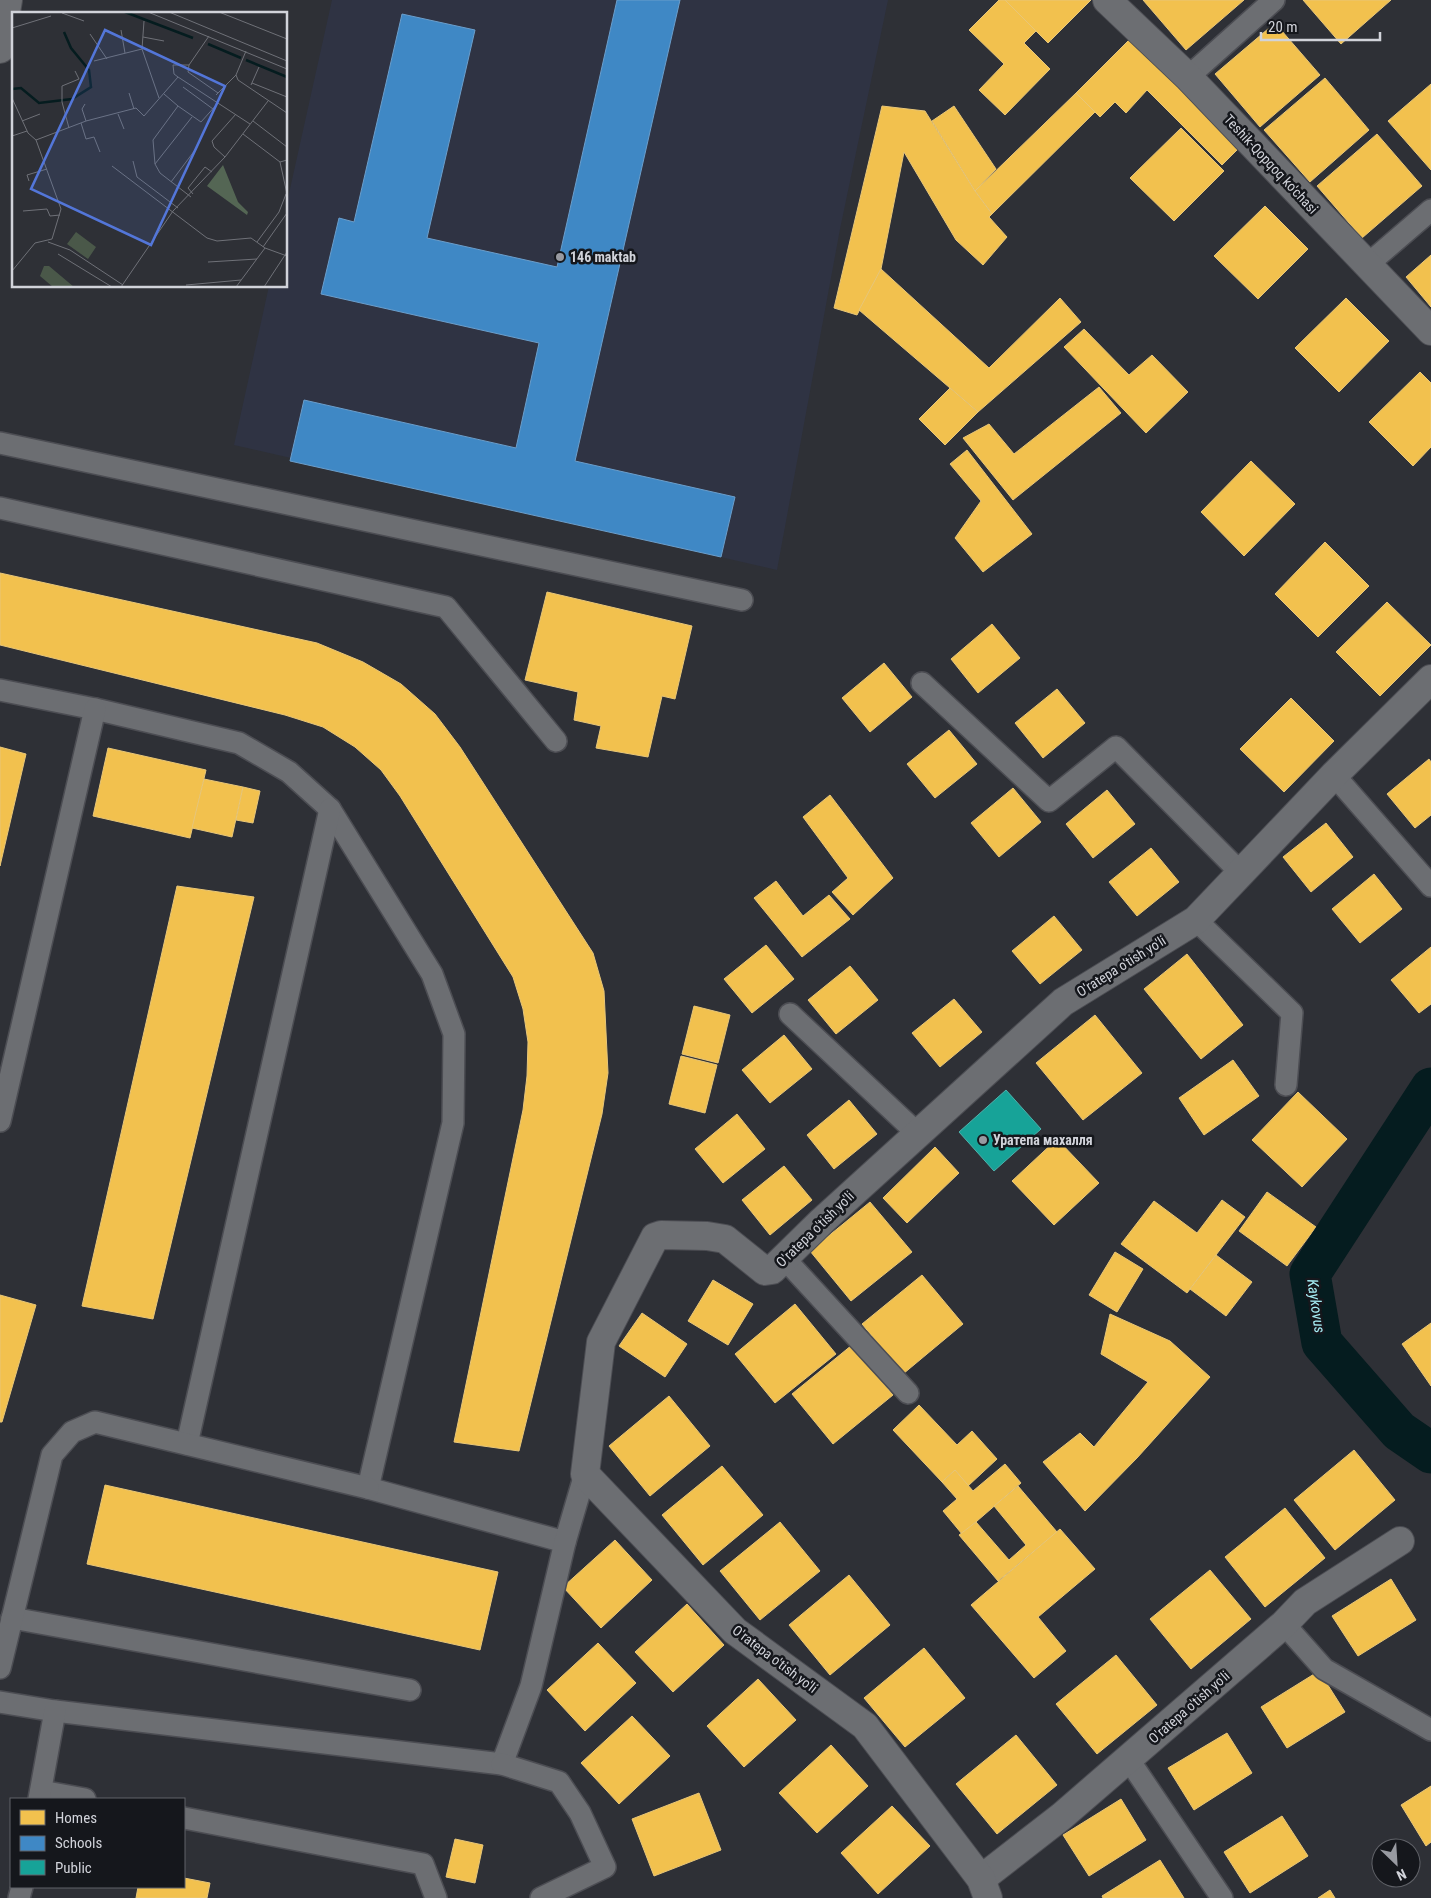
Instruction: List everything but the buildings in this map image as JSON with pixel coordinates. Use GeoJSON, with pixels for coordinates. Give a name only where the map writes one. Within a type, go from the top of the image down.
{"type":"FeatureCollection","features":[{"type":"Feature","properties":{"kind":"street"},"geometry":{"type":"LineString","coordinates":[[0,49],[8,0]]}},
{"type":"Feature","properties":{"kind":"street","name":"Teshik-Qopqoq ko'chasi"},"geometry":{"type":"LineString","coordinates":[[1107,0],[1188,76],[1431,331]]}},
{"type":"Feature","properties":{"kind":"street","name":"O'ratepa o'tish yo'li"},"geometry":{"type":"LineString","coordinates":[[1400,1541],[1305,1602],[1284,1624],[1062,1816],[985,1889],[865,1726],[735,1631],[585,1474],[601,1342],[655,1237],[661,1235],[706,1236],[725,1239],[766,1272],[772,1270],[822,1221],[1063,1002],[1196,920],[1334,775],[1431,679]]}},
{"type":"Feature","properties":{"kind":"lane"},"geometry":{"type":"LineString","coordinates":[[1188,76],[1274,0]]}},
{"type":"Feature","properties":{"kind":"lane"},"geometry":{"type":"LineString","coordinates":[[1367,265],[1431,210]]}},
{"type":"Feature","properties":{"kind":"lane"},"geometry":{"type":"LineString","coordinates":[[0,443],[742,600]]}},
{"type":"Feature","properties":{"kind":"lane"},"geometry":{"type":"LineString","coordinates":[[0,508],[446,607],[556,741]]}},
{"type":"Feature","properties":{"kind":"lane"},"geometry":{"type":"LineString","coordinates":[[922,683],[1049,801],[1116,747],[1241,873]]}},
{"type":"Feature","properties":{"kind":"lane"},"geometry":{"type":"LineString","coordinates":[[0,690],[95,709],[239,743],[289,772],[330,809],[432,974],[454,1034],[453,1123],[368,1488]]}},
{"type":"Feature","properties":{"kind":"lane"},"geometry":{"type":"LineString","coordinates":[[0,1121],[95,709]]}},
{"type":"Feature","properties":{"kind":"lane"},"geometry":{"type":"LineString","coordinates":[[1334,775],[1431,886]]}},
{"type":"Feature","properties":{"kind":"lane"},"geometry":{"type":"LineString","coordinates":[[187,1444],[330,809]]}},
{"type":"Feature","properties":{"kind":"lane"},"geometry":{"type":"LineString","coordinates":[[1196,920],[1292,1013],[1286,1085]]}},
{"type":"Feature","properties":{"kind":"lane"},"geometry":{"type":"LineString","coordinates":[[790,1014],[918,1134]]}},
{"type":"Feature","properties":{"kind":"lane"},"geometry":{"type":"LineString","coordinates":[[784,1258],[908,1393]]}},
{"type":"Feature","properties":{"kind":"lane"},"geometry":{"type":"LineString","coordinates":[[0,1668],[52,1455],[72,1432],[95,1422],[368,1488],[565,1542]]}},
{"type":"Feature","properties":{"kind":"lane"},"geometry":{"type":"LineString","coordinates":[[502,1764],[531,1686],[565,1542],[585,1474]]}},
{"type":"Feature","properties":{"kind":"lane"},"geometry":{"type":"LineString","coordinates":[[12,1618],[410,1690]]}},
{"type":"Feature","properties":{"kind":"lane"},"geometry":{"type":"LineString","coordinates":[[1284,1624],[1324,1669],[1431,1730]]}},
{"type":"Feature","properties":{"kind":"lane"},"geometry":{"type":"LineString","coordinates":[[0,1702],[55,1711],[502,1764],[559,1782],[580,1813],[605,1867],[540,1898]]}},
{"type":"Feature","properties":{"kind":"lane"},"geometry":{"type":"LineString","coordinates":[[55,1711],[40,1795],[74,1798]]}},
{"type":"Feature","properties":{"kind":"lane"},"geometry":{"type":"LineString","coordinates":[[1129,1760],[1222,1898]]}},
{"type":"Feature","properties":{"kind":"lane"},"geometry":{"type":"LineString","coordinates":[[185,1818],[423,1864],[436,1898]]}},
{"type":"Feature","properties":{"kind":"shaded area","name":"146 maktab"},"geometry":{"type":"Polygon","coordinates":[[[332,0],[888,0],[840,229],[777,570],[234,445],[269,288],[288,288],[288,198],[332,0]]]}},
{"type":"Feature","properties":{"kind":"waterway","name":"Kaykovus"},"geometry":{"type":"LineString","coordinates":[[1431,1088],[1310,1274],[1322,1343],[1399,1431],[1431,1453]]}},
{"type":"Feature","properties":{"kind":"place","name":"146 maktab"},"geometry":{"type":"Point","coordinates":[560,257]}},
{"type":"Feature","properties":{"kind":"place","name":"Уратепа махалля"},"geometry":{"type":"Point","coordinates":[983,1140]}}]}
